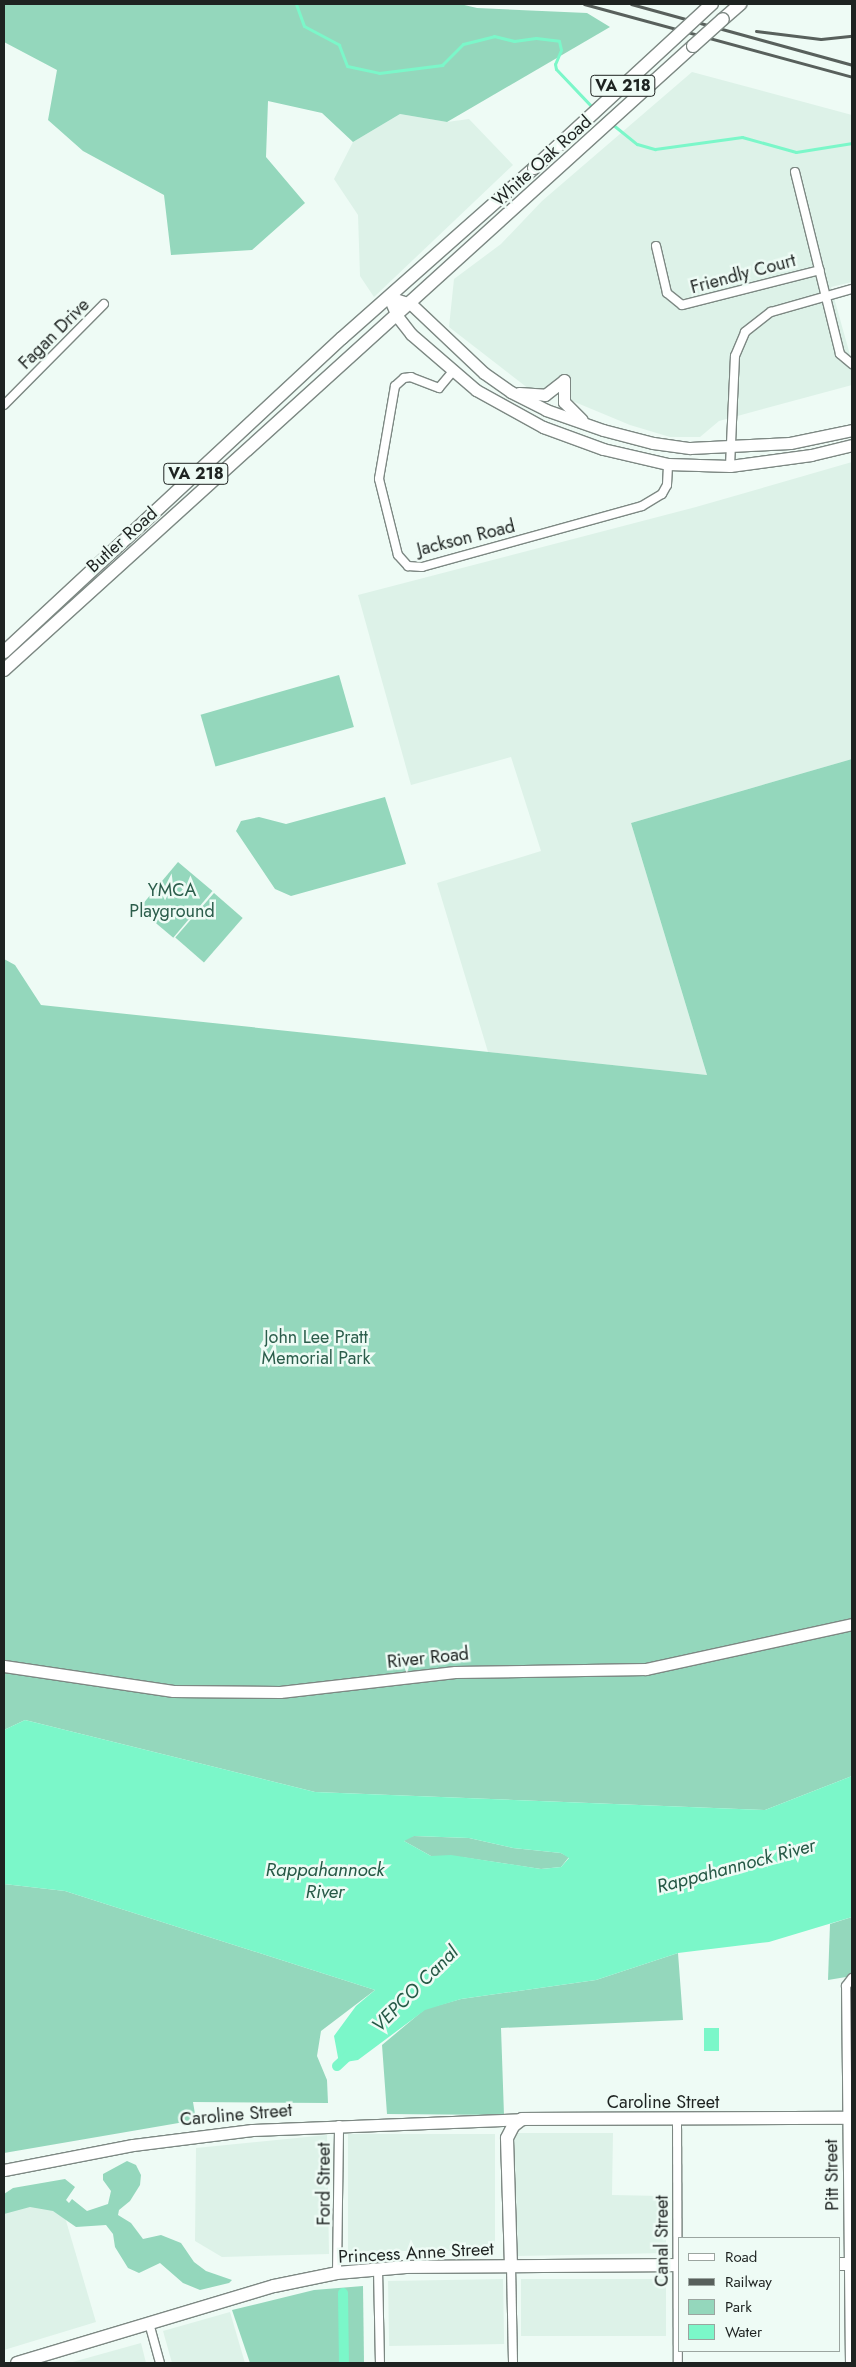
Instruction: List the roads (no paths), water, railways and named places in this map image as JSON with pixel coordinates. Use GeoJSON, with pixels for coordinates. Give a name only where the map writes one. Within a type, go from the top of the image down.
{"type":"FeatureCollection","features":[{"type":"Feature","properties":{"kind":"main road","name":"White Oak Road"},"geometry":{"type":"LineString","coordinates":[[389,297],[534,168],[712,4]]}},
{"type":"Feature","properties":{"kind":"main road","name":"White Oak Road"},"geometry":{"type":"LineString","coordinates":[[411,304],[740,4]]}},
{"type":"Feature","properties":{"kind":"main road","name":"Butler Road"},"geometry":{"type":"LineString","coordinates":[[4,652],[389,297]]}},
{"type":"Feature","properties":{"kind":"main road","name":"VA 218"},"geometry":{"type":"LineString","coordinates":[[397,316],[411,304]]}},
{"type":"Feature","properties":{"kind":"main road","name":"Butler Road"},"geometry":{"type":"LineString","coordinates":[[4,670],[397,316]]}},
{"type":"Feature","properties":{"kind":"main road","name":"Caroline Street"},"geometry":{"type":"LineString","coordinates":[[522,2119],[849,2118]]}},
{"type":"Feature","properties":{"kind":"main road"},"geometry":{"type":"LineString","coordinates":[[511,2266],[507,2138],[513,2126],[522,2119]]}},
{"type":"Feature","properties":{"kind":"main road"},"geometry":{"type":"LineString","coordinates":[[488,2266],[503,2258],[510,2231]]}},
{"type":"Feature","properties":{"kind":"main road","name":"Princess Anne Street"},"geometry":{"type":"LineString","coordinates":[[16,2363],[274,2286],[338,2273],[378,2269],[488,2266],[678,2265]]}},
{"type":"Feature","properties":{"kind":"street"},"geometry":{"type":"LineString","coordinates":[[794,172],[827,296],[840,354],[850,364]]}},
{"type":"Feature","properties":{"kind":"street","name":"Friendly Court"},"geometry":{"type":"LineString","coordinates":[[656,246],[667,293],[682,305],[820,270]]}},
{"type":"Feature","properties":{"kind":"street"},"geometry":{"type":"LineString","coordinates":[[730,466],[735,356],[745,332],[771,312],[852,289]]}},
{"type":"Feature","properties":{"kind":"street"},"geometry":{"type":"LineString","coordinates":[[389,297],[411,304],[484,373],[511,392],[546,410],[586,425],[653,443],[690,448],[790,442],[852,430]]}},
{"type":"Feature","properties":{"kind":"street"},"geometry":{"type":"LineString","coordinates":[[389,297],[397,316],[411,334],[476,390],[543,427],[603,449],[668,464],[730,466],[811,455],[852,446]]}},
{"type":"Feature","properties":{"kind":"street","name":"Fagan Drive"},"geometry":{"type":"LineString","coordinates":[[4,405],[104,304]]}},
{"type":"Feature","properties":{"kind":"street","name":"Jackson Road"},"geometry":{"type":"LineString","coordinates":[[454,370],[438,388],[411,378],[404,378],[395,386],[379,479],[398,555],[408,566],[422,567],[642,506],[662,494],[667,485],[668,464]]}},
{"type":"Feature","properties":{"kind":"street"},"geometry":{"type":"LineString","coordinates":[[511,392],[545,394],[564,380],[564,402],[586,425]]}},
{"type":"Feature","properties":{"kind":"street","name":"River Road"},"geometry":{"type":"LineString","coordinates":[[4,1666],[173,1691],[280,1692],[456,1672],[646,1669],[852,1624]]}},
{"type":"Feature","properties":{"kind":"street","name":"Pitt Street"},"geometry":{"type":"LineString","coordinates":[[850,2363],[847,2264],[849,2118],[846,1986],[852,1978]]}},
{"type":"Feature","properties":{"kind":"street","name":"Caroline Street"},"geometry":{"type":"LineString","coordinates":[[4,2170],[186,2137],[339,2125],[522,2119]]}},
{"type":"Feature","properties":{"kind":"street","name":"Canal Street"},"geometry":{"type":"LineString","coordinates":[[677,2119],[678,2363]]}},
{"type":"Feature","properties":{"kind":"street","name":"Caroline Street"},"geometry":{"type":"LineString","coordinates":[[474,2122],[502,2127],[507,2138]]}},
{"type":"Feature","properties":{"kind":"street","name":"Ford Street"},"geometry":{"type":"LineString","coordinates":[[338,2273],[339,2125]]}},
{"type":"Feature","properties":{"kind":"street"},"geometry":{"type":"LineString","coordinates":[[511,2266],[513,2363]]}},
{"type":"Feature","properties":{"kind":"street"},"geometry":{"type":"LineString","coordinates":[[378,2269],[380,2363]]}},
{"type":"Feature","properties":{"kind":"street"},"geometry":{"type":"LineString","coordinates":[[149,2323],[160,2363]]}},
{"type":"Feature","properties":{"kind":"water","name":"Rappahannock River"},"geometry":{"type":"Polygon","coordinates":[[[25,1720],[315,1792],[765,1810],[852,1776],[852,1917],[769,1942],[678,1953],[596,1980],[461,1999],[425,2010],[358,2060],[339,2063],[334,2036],[356,2006],[375,1990],[65,1891],[4,1884],[4,1730],[25,1720]],[[414,1836],[404,1841],[431,1856],[451,1855],[541,1869],[561,1867],[569,1858],[561,1853],[513,1848],[469,1838],[414,1836]]]}},
{"type":"Feature","properties":{"kind":"water"},"geometry":{"type":"Polygon","coordinates":[[[704,2028],[719,2028],[719,2051],[704,2051],[704,2028]]]}},
{"type":"Feature","properties":{"kind":"waterway"},"geometry":{"type":"LineString","coordinates":[[296,4],[304,26],[339,45],[347,66],[379,73],[442,65],[463,44],[494,36],[514,41],[536,38],[559,41],[561,50],[555,64],[556,69],[594,109]]}},
{"type":"Feature","properties":{"kind":"waterway"},"geometry":{"type":"LineString","coordinates":[[612,124],[637,144],[655,149],[742,137],[796,152],[852,143]]}},
{"type":"Feature","properties":{"kind":"waterway","name":"VEPCO Canal"},"geometry":{"type":"LineString","coordinates":[[337,2066],[351,2053]]}},
{"type":"Feature","properties":{"kind":"waterway","name":"VEPCO Canal"},"geometry":{"type":"LineString","coordinates":[[343,2293],[344,2363]]}},
{"type":"Feature","properties":{"kind":"railway"},"geometry":{"type":"LineString","coordinates":[[584,4],[852,77]]}},
{"type":"Feature","properties":{"kind":"railway"},"geometry":{"type":"LineString","coordinates":[[631,4],[852,65]]}},
{"type":"Feature","properties":{"kind":"railway"},"geometry":{"type":"LineString","coordinates":[[756,31],[821,39],[852,36]]}},
{"type":"Feature","properties":{"kind":"park label","name":"YMCA Playground"},"geometry":{"type":"Point","coordinates":[172,901]}},
{"type":"Feature","properties":{"kind":"park label","name":"John Lee Pratt Memorial Park"},"geometry":{"type":"Point","coordinates":[316,1348]}}]}
